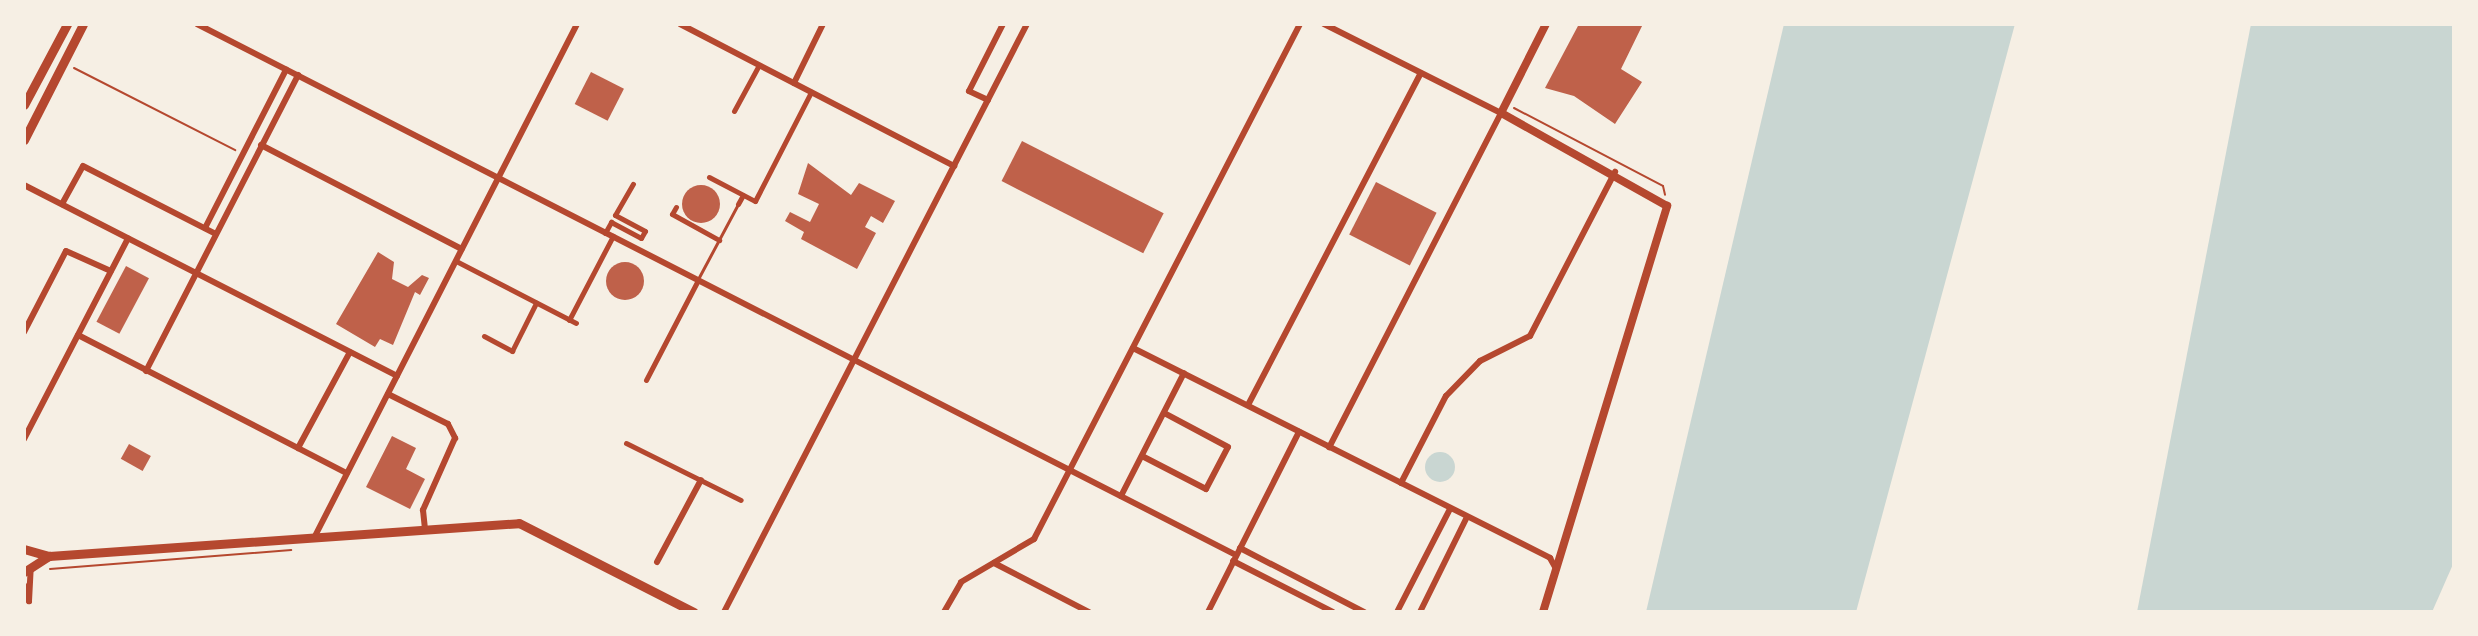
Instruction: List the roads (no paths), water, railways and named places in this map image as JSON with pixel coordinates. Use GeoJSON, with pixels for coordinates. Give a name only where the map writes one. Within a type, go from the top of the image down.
{"type":"FeatureCollection","features":[{"type":"Feature","properties":{"kind":"main road"},"geometry":{"type":"LineString","coordinates":[[24,105],[67,24]]}},
{"type":"Feature","properties":{"kind":"main road"},"geometry":{"type":"LineString","coordinates":[[24,140],[83,24]]}},
{"type":"Feature","properties":{"kind":"main road"},"geometry":{"type":"LineString","coordinates":[[49,556],[30,571],[26,549],[49,556],[519,523],[694,612]]}},
{"type":"Feature","properties":{"kind":"street"},"geometry":{"type":"LineString","coordinates":[[197,24],[1236,555],[1364,612]]}},
{"type":"Feature","properties":{"kind":"street"},"geometry":{"type":"LineString","coordinates":[[314,538],[577,24]]}},
{"type":"Feature","properties":{"kind":"street"},"geometry":{"type":"LineString","coordinates":[[680,24],[954,166]]}},
{"type":"Feature","properties":{"kind":"street"},"geometry":{"type":"LineString","coordinates":[[794,83],[823,24]]}},
{"type":"Feature","properties":{"kind":"street"},"geometry":{"type":"LineString","coordinates":[[988,100],[969,91],[1003,24]]}},
{"type":"Feature","properties":{"kind":"street"},"geometry":{"type":"LineString","coordinates":[[724,612],[1027,24]]}},
{"type":"Feature","properties":{"kind":"street"},"geometry":{"type":"LineString","coordinates":[[944,612],[961,582],[1031,543],[1300,24]]}},
{"type":"Feature","properties":{"kind":"street"},"geometry":{"type":"LineString","coordinates":[[1324,24],[1667,200],[1543,612]]}},
{"type":"Feature","properties":{"kind":"street"},"geometry":{"type":"LineString","coordinates":[[1329,447],[1546,24]]}},
{"type":"Feature","properties":{"kind":"street"},"geometry":{"type":"LineString","coordinates":[[734,111],[759,65]]}},
{"type":"Feature","properties":{"kind":"street"},"geometry":{"type":"LineString","coordinates":[[205,228],[286,70]]}},
{"type":"Feature","properties":{"kind":"street"},"geometry":{"type":"LineString","coordinates":[[1248,405],[1421,73]]}},
{"type":"Feature","properties":{"kind":"street"},"geometry":{"type":"LineString","coordinates":[[146,371],[298,75]]}},
{"type":"Feature","properties":{"kind":"street"},"geometry":{"type":"LineString","coordinates":[[709,177],[755,201],[811,92]]}},
{"type":"Feature","properties":{"kind":"street"},"geometry":{"type":"LineString","coordinates":[[261,145],[462,249]]}},
{"type":"Feature","properties":{"kind":"street"},"geometry":{"type":"LineString","coordinates":[[62,204],[83,166],[216,234]]}},
{"type":"Feature","properties":{"kind":"street"},"geometry":{"type":"LineString","coordinates":[[1401,483],[1446,396],[1464,383],[1480,361],[1530,336],[1615,172]]}},
{"type":"Feature","properties":{"kind":"street"},"geometry":{"type":"LineString","coordinates":[[456,261],[572,322],[609,234],[611,222],[641,238],[645,231],[615,215],[633,184]]}},
{"type":"Feature","properties":{"kind":"street"},"geometry":{"type":"LineString","coordinates":[[24,185],[397,376]]}},
{"type":"Feature","properties":{"kind":"street"},"geometry":{"type":"LineString","coordinates":[[738,204],[743,195]]}},
{"type":"Feature","properties":{"kind":"street"},"geometry":{"type":"LineString","coordinates":[[676,207],[672,214],[719,240]]}},
{"type":"Feature","properties":{"kind":"street"},"geometry":{"type":"LineString","coordinates":[[24,439],[128,238]]}},
{"type":"Feature","properties":{"kind":"street"},"geometry":{"type":"LineString","coordinates":[[24,332],[66,251],[111,271]]}},
{"type":"Feature","properties":{"kind":"street"},"geometry":{"type":"LineString","coordinates":[[646,380],[698,280]]}},
{"type":"Feature","properties":{"kind":"street"},"geometry":{"type":"LineString","coordinates":[[484,336],[512,351],[536,303]]}},
{"type":"Feature","properties":{"kind":"street"},"geometry":{"type":"LineString","coordinates":[[78,335],[347,473]]}},
{"type":"Feature","properties":{"kind":"street"},"geometry":{"type":"LineString","coordinates":[[1133,348],[1550,558],[1556,570]]}},
{"type":"Feature","properties":{"kind":"street"},"geometry":{"type":"LineString","coordinates":[[298,448],[350,352]]}},
{"type":"Feature","properties":{"kind":"street"},"geometry":{"type":"LineString","coordinates":[[1121,496],[1184,373]]}},
{"type":"Feature","properties":{"kind":"street"},"geometry":{"type":"LineString","coordinates":[[388,394],[448,424],[455,438],[423,510],[425,530]]}},
{"type":"Feature","properties":{"kind":"street"},"geometry":{"type":"LineString","coordinates":[[1142,456],[1206,489],[1228,447],[1164,413]]}},
{"type":"Feature","properties":{"kind":"street"},"geometry":{"type":"LineString","coordinates":[[1208,612],[1299,432]]}},
{"type":"Feature","properties":{"kind":"street"},"geometry":{"type":"LineString","coordinates":[[626,443],[741,500]]}},
{"type":"Feature","properties":{"kind":"street"},"geometry":{"type":"LineString","coordinates":[[657,562],[701,480]]}},
{"type":"Feature","properties":{"kind":"street"},"geometry":{"type":"LineString","coordinates":[[1397,612],[1450,509]]}},
{"type":"Feature","properties":{"kind":"street"},"geometry":{"type":"LineString","coordinates":[[1420,612],[1467,517]]}},
{"type":"Feature","properties":{"kind":"street"},"geometry":{"type":"LineString","coordinates":[[1236,555],[1333,612]]}},
{"type":"Feature","properties":{"kind":"street"},"geometry":{"type":"LineString","coordinates":[[994,563],[1089,612]]}},
{"type":"Feature","properties":{"kind":"street"},"geometry":{"type":"LineString","coordinates":[[29,612],[30,571]]}},
{"type":"Feature","properties":{"kind":"street"},"geometry":{"type":"LineString","coordinates":[[24,585],[29,601]]}},
{"type":"Feature","properties":{"kind":"lane"},"geometry":{"type":"LineString","coordinates":[[698,280],[738,204]]}}]}
